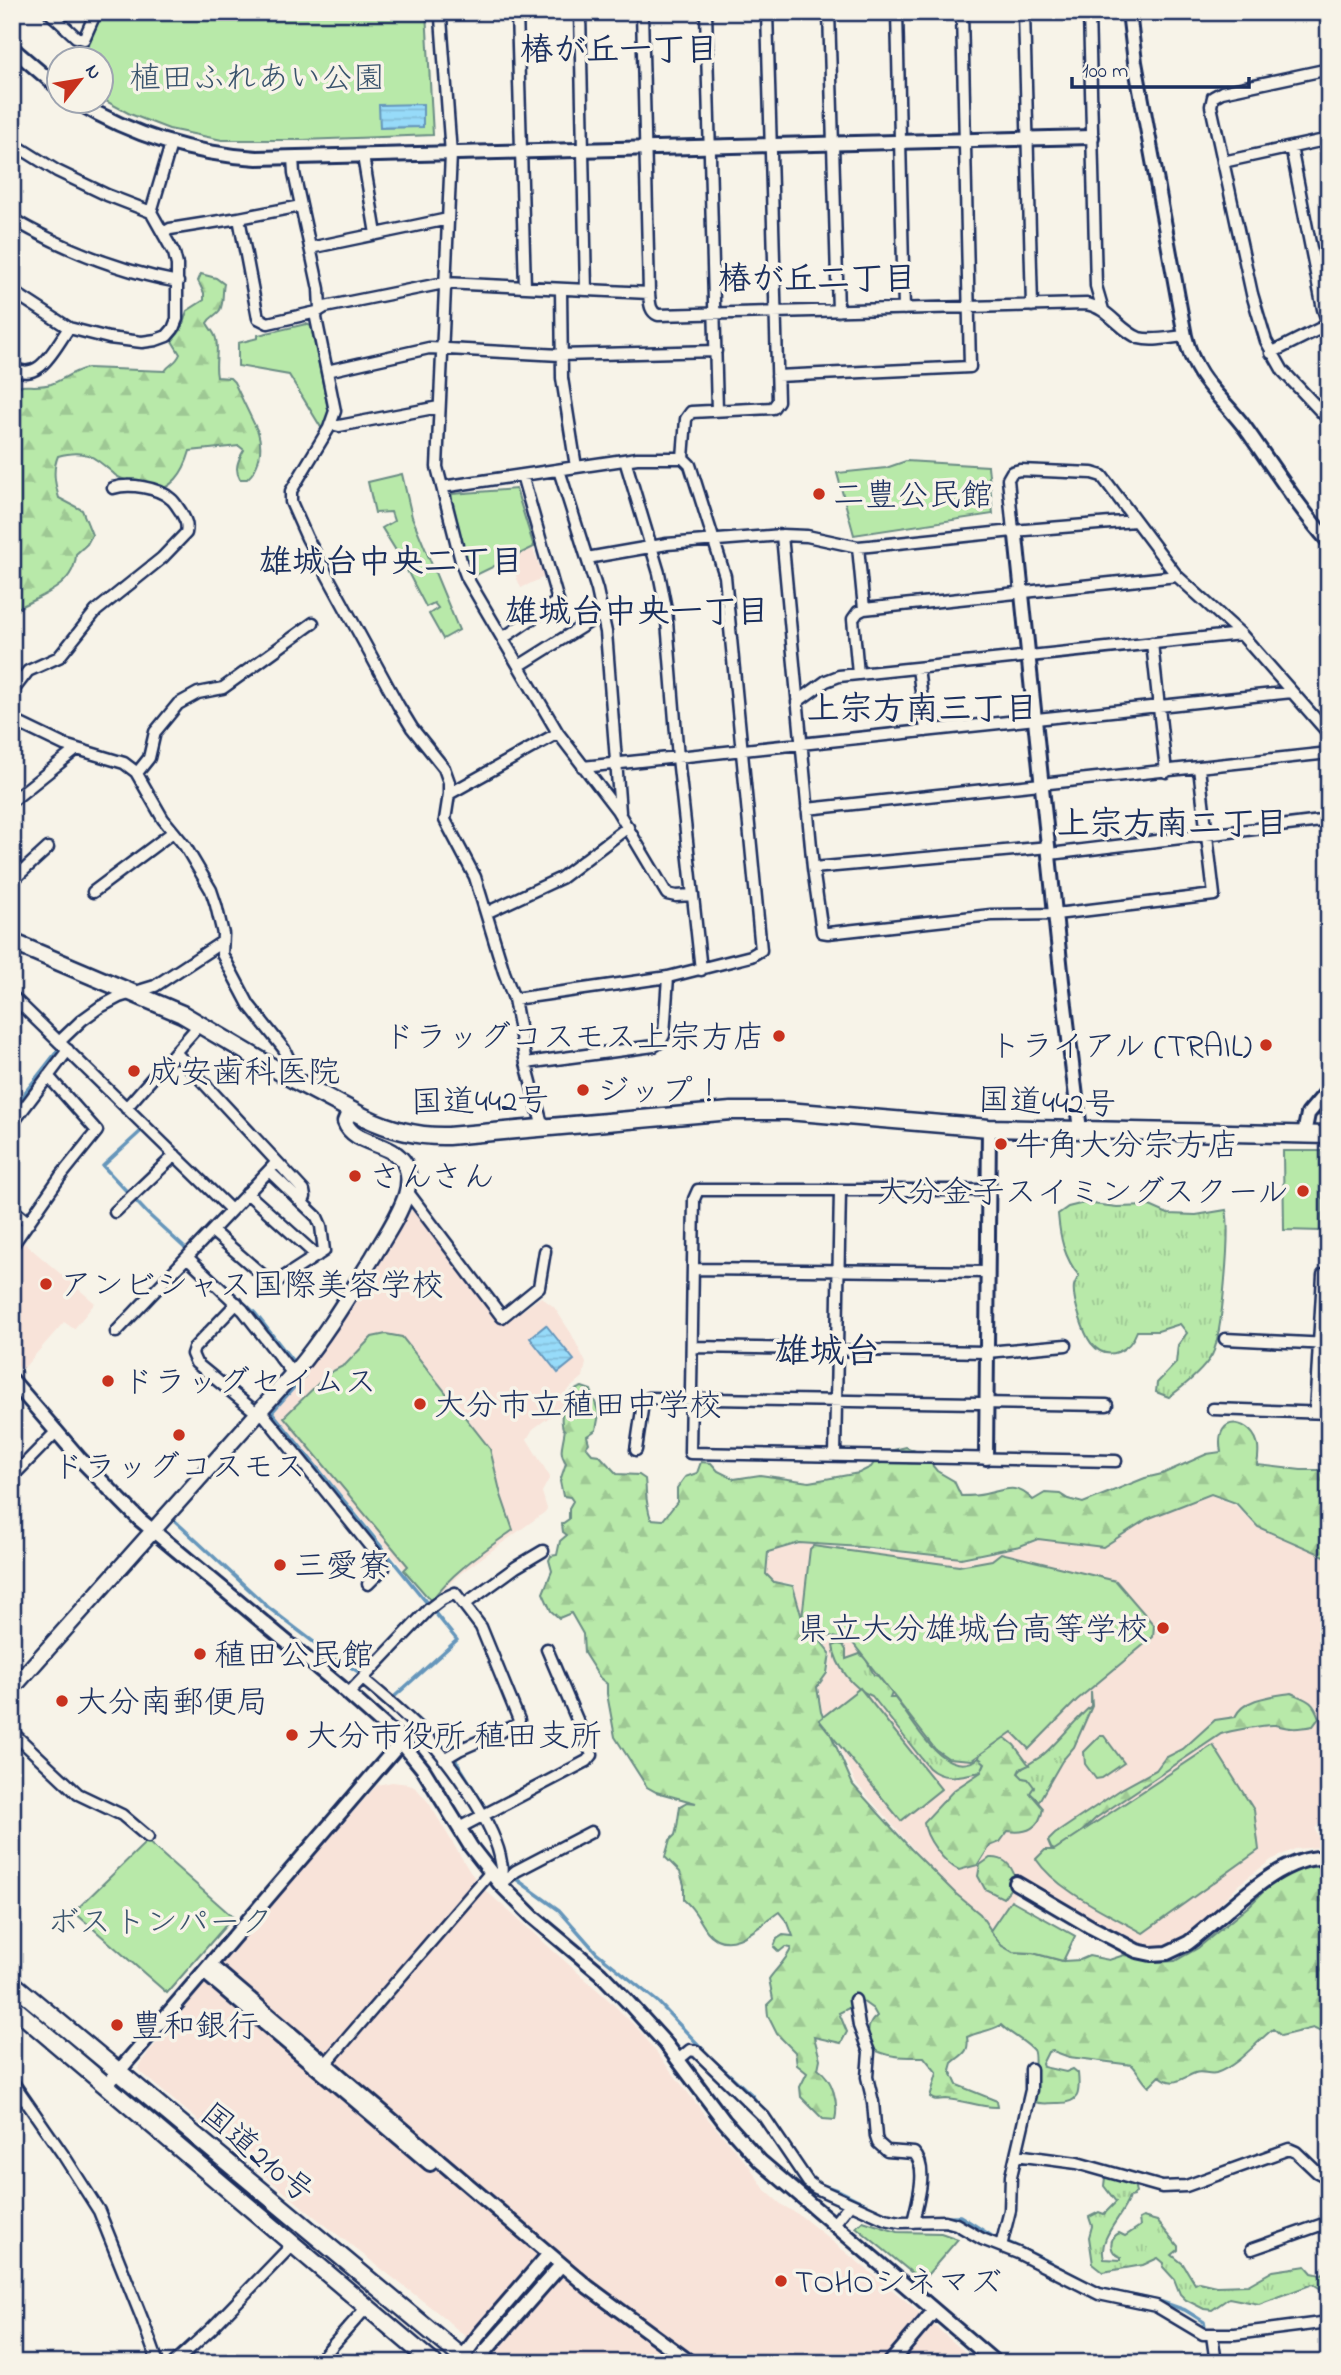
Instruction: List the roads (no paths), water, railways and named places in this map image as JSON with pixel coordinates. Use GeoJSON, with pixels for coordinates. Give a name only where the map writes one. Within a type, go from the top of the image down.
{"type":"FeatureCollection","features":[{"type":"Feature","properties":{"kind":"highway","name":"国道442号"},"geometry":{"type":"LineString","coordinates":[[12,942],[134,992],[200,1024],[373,1122],[398,1131],[429,1136],[760,1111],[989,1128],[1329,1135]]}},
{"type":"Feature","properties":{"kind":"highway","name":"国道210号"},"geometry":{"type":"LineString","coordinates":[[12,1983],[466,2361]]}},
{"type":"Feature","properties":{"kind":"highway","name":"国道210号"},"geometry":{"type":"LineString","coordinates":[[12,2006],[433,2363]]}},
{"type":"Feature","properties":{"kind":"main road"},"geometry":{"type":"LineString","coordinates":[[12,1689],[293,1374],[323,1335],[370,1262],[407,1191],[408,1172],[403,1161],[394,1152],[348,1129],[345,1122],[350,1110]]}},
{"type":"Feature","properties":{"kind":"street"},"geometry":{"type":"LineString","coordinates":[[49,12],[76,37],[84,39],[96,12]]}},
{"type":"Feature","properties":{"kind":"street"},"geometry":{"type":"LineString","coordinates":[[481,12],[443,14],[441,18],[451,154],[439,407],[438,467],[442,487],[467,578],[558,733],[620,815],[667,894],[692,895]]}},
{"type":"Feature","properties":{"kind":"street"},"geometry":{"type":"LineString","coordinates":[[517,12],[524,287]]}},
{"type":"Feature","properties":{"kind":"street"},"geometry":{"type":"LineString","coordinates":[[580,12],[586,290]]}},
{"type":"Feature","properties":{"kind":"street"},"geometry":{"type":"LineString","coordinates":[[642,12],[649,293],[650,307],[654,313],[714,314],[1086,304],[1103,311],[1140,338],[1185,336]]}},
{"type":"Feature","properties":{"kind":"street"},"geometry":{"type":"LineString","coordinates":[[706,12],[717,410]]}},
{"type":"Feature","properties":{"kind":"street"},"geometry":{"type":"LineString","coordinates":[[514,999],[668,977],[751,956],[761,950],[725,576],[690,466],[683,458],[685,419],[691,412],[773,408],[778,401],[768,12]]}},
{"type":"Feature","properties":{"kind":"street"},"geometry":{"type":"LineString","coordinates":[[829,12],[838,311]]}},
{"type":"Feature","properties":{"kind":"street"},"geometry":{"type":"LineString","coordinates":[[897,12],[904,309]]}},
{"type":"Feature","properties":{"kind":"street"},"geometry":{"type":"LineString","coordinates":[[777,376],[970,367],[962,12]]}},
{"type":"Feature","properties":{"kind":"street"},"geometry":{"type":"LineString","coordinates":[[1024,12],[1032,306]]}},
{"type":"Feature","properties":{"kind":"street"},"geometry":{"type":"LineString","coordinates":[[1089,12],[1096,286],[1103,311]]}},
{"type":"Feature","properties":{"kind":"street"},"geometry":{"type":"LineString","coordinates":[[1129,12],[1135,62],[1185,336],[1192,359],[1204,382],[1246,430],[1289,494],[1329,542]]}},
{"type":"Feature","properties":{"kind":"street"},"geometry":{"type":"LineString","coordinates":[[12,48],[46,77]]}},
{"type":"Feature","properties":{"kind":"street"},"geometry":{"type":"LineString","coordinates":[[1329,69],[1222,92],[1213,97],[1211,106],[1257,313],[1272,353],[1283,371],[1329,420]]}},
{"type":"Feature","properties":{"kind":"street"},"geometry":{"type":"LineString","coordinates":[[103,116],[171,144],[223,155],[293,158],[1092,137]]}},
{"type":"Feature","properties":{"kind":"street"},"geometry":{"type":"LineString","coordinates":[[1223,162],[1329,139]]}},
{"type":"Feature","properties":{"kind":"street"},"geometry":{"type":"LineString","coordinates":[[12,143],[64,175],[151,212],[174,253],[178,282],[177,319],[167,336],[142,342],[109,338],[69,328],[12,291]]}},
{"type":"Feature","properties":{"kind":"street"},"geometry":{"type":"LineString","coordinates":[[151,212],[171,144]]}},
{"type":"Feature","properties":{"kind":"street"},"geometry":{"type":"LineString","coordinates":[[1272,353],[1328,325],[1291,148]]}},
{"type":"Feature","properties":{"kind":"street"},"geometry":{"type":"LineString","coordinates":[[363,156],[376,234]]}},
{"type":"Feature","properties":{"kind":"street"},"geometry":{"type":"LineString","coordinates":[[293,158],[319,289],[316,318],[335,407],[331,424],[291,491],[290,502],[405,717],[444,768],[449,782],[445,820],[472,870],[514,999],[526,1063],[543,1128]]}},
{"type":"Feature","properties":{"kind":"street"},"geometry":{"type":"LineString","coordinates":[[163,233],[170,229],[301,206]]}},
{"type":"Feature","properties":{"kind":"street"},"geometry":{"type":"LineString","coordinates":[[239,218],[258,318],[268,323],[421,286],[444,283],[649,293]]}},
{"type":"Feature","properties":{"kind":"street"},"geometry":{"type":"LineString","coordinates":[[12,219],[92,258],[142,275],[178,282]]}},
{"type":"Feature","properties":{"kind":"street"},"geometry":{"type":"LineString","coordinates":[[310,248],[448,219]]}},
{"type":"Feature","properties":{"kind":"street"},"geometry":{"type":"LineString","coordinates":[[561,289],[560,355],[576,467]]}},
{"type":"Feature","properties":{"kind":"street"},"geometry":{"type":"LineString","coordinates":[[12,367],[19,372],[32,373],[40,368],[69,328]]}},
{"type":"Feature","properties":{"kind":"street"},"geometry":{"type":"LineString","coordinates":[[327,371],[422,348],[560,355],[716,351]]}},
{"type":"Feature","properties":{"kind":"street"},"geometry":{"type":"LineString","coordinates":[[331,424],[339,426],[439,407]]}},
{"type":"Feature","properties":{"kind":"street"},"geometry":{"type":"LineString","coordinates":[[442,487],[625,460],[683,458]]}},
{"type":"Feature","properties":{"kind":"street"},"geometry":{"type":"LineString","coordinates":[[625,460],[659,573],[666,609],[678,758],[701,970]]}},
{"type":"Feature","properties":{"kind":"street"},"geometry":{"type":"LineString","coordinates":[[559,470],[587,558],[606,632],[620,815]]}},
{"type":"Feature","properties":{"kind":"street"},"geometry":{"type":"LineString","coordinates":[[1080,1130],[1016,536],[1013,531],[1008,479],[1012,472],[1092,473],[1102,476],[1177,576],[1241,634],[1329,734]]}},
{"type":"Feature","properties":{"kind":"street"},"geometry":{"type":"LineString","coordinates":[[503,638],[558,601],[522,475]]}},
{"type":"Feature","properties":{"kind":"street"},"geometry":{"type":"LineString","coordinates":[[12,692],[28,671],[59,657],[96,611],[162,558],[186,533],[187,522],[174,501],[166,495],[126,485],[113,488]]}},
{"type":"Feature","properties":{"kind":"street"},"geometry":{"type":"LineString","coordinates":[[587,558],[651,547],[782,535],[807,536],[858,547],[1135,521]]}},
{"type":"Feature","properties":{"kind":"street"},"geometry":{"type":"LineString","coordinates":[[782,535],[807,809],[822,932],[991,915],[1056,914],[1214,895],[1199,768]]}},
{"type":"Feature","properties":{"kind":"street"},"geometry":{"type":"LineString","coordinates":[[858,547],[864,609]]}},
{"type":"Feature","properties":{"kind":"street"},"geometry":{"type":"LineString","coordinates":[[858,674],[853,619],[864,609],[1177,576]]}},
{"type":"Feature","properties":{"kind":"street"},"geometry":{"type":"LineString","coordinates":[[519,666],[602,614]]}},
{"type":"Feature","properties":{"kind":"street"},"geometry":{"type":"LineString","coordinates":[[137,773],[149,758],[155,732],[178,705],[198,693],[223,688],[313,623]]}},
{"type":"Feature","properties":{"kind":"street"},"geometry":{"type":"LineString","coordinates":[[797,702],[832,678],[858,674],[1241,634]]}},
{"type":"Feature","properties":{"kind":"street"},"geometry":{"type":"LineString","coordinates":[[1152,643],[1166,772]]}},
{"type":"Feature","properties":{"kind":"street"},"geometry":{"type":"LineString","coordinates":[[919,668],[926,731]]}},
{"type":"Feature","properties":{"kind":"street"},"geometry":{"type":"LineString","coordinates":[[583,767],[1292,692]]}},
{"type":"Feature","properties":{"kind":"street"},"geometry":{"type":"LineString","coordinates":[[12,720],[46,738],[124,763],[137,773],[214,898],[223,934],[222,954],[254,1012],[285,1049],[295,1080]]}},
{"type":"Feature","properties":{"kind":"street"},"geometry":{"type":"LineString","coordinates":[[449,794],[558,733]]}},
{"type":"Feature","properties":{"kind":"street"},"geometry":{"type":"LineString","coordinates":[[12,801],[77,749]]}},
{"type":"Feature","properties":{"kind":"street"},"geometry":{"type":"LineString","coordinates":[[807,809],[1042,786],[1329,753]]}},
{"type":"Feature","properties":{"kind":"street"},"geometry":{"type":"LineString","coordinates":[[813,868],[1049,851],[1329,820]]}},
{"type":"Feature","properties":{"kind":"street"},"geometry":{"type":"LineString","coordinates":[[486,913],[561,878],[628,827]]}},
{"type":"Feature","properties":{"kind":"street"},"geometry":{"type":"LineString","coordinates":[[93,892],[173,832]]}},
{"type":"Feature","properties":{"kind":"street"},"geometry":{"type":"LineString","coordinates":[[12,881],[48,848]]}},
{"type":"Feature","properties":{"kind":"street"},"geometry":{"type":"LineString","coordinates":[[59,1042],[92,1012],[111,1000],[163,982],[222,943]]}},
{"type":"Feature","properties":{"kind":"street"},"geometry":{"type":"LineString","coordinates":[[526,1063],[654,1046],[664,1035],[668,977]]}},
{"type":"Feature","properties":{"kind":"street"},"geometry":{"type":"LineString","coordinates":[[12,996],[231,1210]]}},
{"type":"Feature","properties":{"kind":"street"},"geometry":{"type":"LineString","coordinates":[[126,1108],[200,1024]]}},
{"type":"Feature","properties":{"kind":"street"},"geometry":{"type":"LineString","coordinates":[[12,1124],[68,1050]]}},
{"type":"Feature","properties":{"kind":"street"},"geometry":{"type":"LineString","coordinates":[[176,1053],[304,1191],[306,1197],[302,1203]]}},
{"type":"Feature","properties":{"kind":"street"},"geometry":{"type":"LineString","coordinates":[[12,1246],[96,1131],[48,1076]]}},
{"type":"Feature","properties":{"kind":"street"},"geometry":{"type":"LineString","coordinates":[[1304,1134],[1308,1114],[1329,1089]]}},
{"type":"Feature","properties":{"kind":"street"},"geometry":{"type":"LineString","coordinates":[[986,1458],[989,1128]]}},
{"type":"Feature","properties":{"kind":"street"},"geometry":{"type":"LineString","coordinates":[[115,1212],[175,1155]]}},
{"type":"Feature","properties":{"kind":"street"},"geometry":{"type":"LineString","coordinates":[[116,1332],[277,1162]]}},
{"type":"Feature","properties":{"kind":"street"},"geometry":{"type":"LineString","coordinates":[[212,1231],[272,1284],[325,1250],[317,1217],[269,1171]]}},
{"type":"Feature","properties":{"kind":"street"},"geometry":{"type":"LineString","coordinates":[[835,1455],[841,1190]]}},
{"type":"Feature","properties":{"kind":"street"},"geometry":{"type":"LineString","coordinates":[[988,1190],[698,1191],[694,1199],[690,1453],[1116,1461]]}},
{"type":"Feature","properties":{"kind":"street"},"geometry":{"type":"LineString","coordinates":[[407,1191],[502,1317],[539,1287],[545,1251]]}},
{"type":"Feature","properties":{"kind":"street"},"geometry":{"type":"LineString","coordinates":[[247,1194],[317,1256]]}},
{"type":"Feature","properties":{"kind":"street"},"geometry":{"type":"LineString","coordinates":[[12,1209],[29,1223]]}},
{"type":"Feature","properties":{"kind":"street"},"geometry":{"type":"LineString","coordinates":[[187,1257],[237,1303],[293,1374]]}},
{"type":"Feature","properties":{"kind":"street"},"geometry":{"type":"LineString","coordinates":[[693,1269],[988,1272]]}},
{"type":"Feature","properties":{"kind":"street"},"geometry":{"type":"LineString","coordinates":[[1315,1412],[1323,1344],[1323,1275],[1329,1275]]}},
{"type":"Feature","properties":{"kind":"street"},"geometry":{"type":"LineString","coordinates":[[237,1303],[194,1348],[192,1354],[196,1363],[258,1411],[382,1561],[384,1568],[368,1584]]}},
{"type":"Feature","properties":{"kind":"street"},"geometry":{"type":"LineString","coordinates":[[1225,1339],[1323,1344]]}},
{"type":"Feature","properties":{"kind":"street"},"geometry":{"type":"LineString","coordinates":[[692,1348],[987,1352],[1066,1345]]}},
{"type":"Feature","properties":{"kind":"street"},"geometry":{"type":"LineString","coordinates":[[12,1380],[89,1469],[152,1530],[349,1693],[401,1742],[423,1769],[490,1873],[533,1917],[612,1984],[657,2033],[716,2111],[750,2150],[833,2225],[996,2363]]}},
{"type":"Feature","properties":{"kind":"street"},"geometry":{"type":"LineString","coordinates":[[636,1450],[645,1400],[1107,1405]]}},
{"type":"Feature","properties":{"kind":"street"},"geometry":{"type":"LineString","coordinates":[[1213,1409],[1329,1413]]}},
{"type":"Feature","properties":{"kind":"street"},"geometry":{"type":"LineString","coordinates":[[12,1477],[57,1431]]}},
{"type":"Feature","properties":{"kind":"street"},"geometry":{"type":"LineString","coordinates":[[465,1604],[543,1551]]}},
{"type":"Feature","properties":{"kind":"street"},"geometry":{"type":"LineString","coordinates":[[349,1693],[430,1608],[454,1592],[481,1627],[519,1722],[444,1759]]}},
{"type":"Feature","properties":{"kind":"street"},"geometry":{"type":"LineString","coordinates":[[459,1828],[587,1761],[592,1755],[547,1649]]}},
{"type":"Feature","properties":{"kind":"street"},"geometry":{"type":"LineString","coordinates":[[363,1679],[424,1734],[487,1813],[501,1860],[500,1884]]}},
{"type":"Feature","properties":{"kind":"street"},"geometry":{"type":"LineString","coordinates":[[12,1732],[78,1794],[122,1815],[149,1837]]}},
{"type":"Feature","properties":{"kind":"street"},"geometry":{"type":"LineString","coordinates":[[106,2086],[401,1742]]}},
{"type":"Feature","properties":{"kind":"street"},"geometry":{"type":"LineString","coordinates":[[500,1884],[513,1873],[591,1832]]}},
{"type":"Feature","properties":{"kind":"street"},"geometry":{"type":"LineString","coordinates":[[1016,1884],[1123,1945],[1144,1953],[1159,1953],[1188,1943],[1283,1867],[1307,1858],[1329,1858]]}},
{"type":"Feature","properties":{"kind":"street"},"geometry":{"type":"LineString","coordinates":[[323,2067],[490,1873]]}},
{"type":"Feature","properties":{"kind":"street"},"geometry":{"type":"LineString","coordinates":[[207,1968],[559,2268],[680,2363]]}},
{"type":"Feature","properties":{"kind":"street"},"geometry":{"type":"LineString","coordinates":[[855,2000],[857,2018],[869,2052],[867,2077],[877,2140],[887,2151],[914,2153],[920,2163],[919,2191],[913,2222]]}},
{"type":"Feature","properties":{"kind":"street"},"geometry":{"type":"LineString","coordinates":[[678,2060],[692,2050],[699,2053],[764,2117],[808,2182],[885,2219],[950,2222],[1099,2294],[1152,2305],[1195,2331],[1212,2336],[1329,2322]]}},
{"type":"Feature","properties":{"kind":"street"},"geometry":{"type":"LineString","coordinates":[[1001,2246],[1010,2210],[1011,2176],[1031,2090],[1031,2069]]}},
{"type":"Feature","properties":{"kind":"street"},"geometry":{"type":"LineString","coordinates":[[12,2081],[99,2211],[158,2363]]}},
{"type":"Feature","properties":{"kind":"street"},"geometry":{"type":"LineString","coordinates":[[1016,2155],[1073,2162],[1150,2185],[1174,2188],[1289,2149],[1296,2152],[1317,2172],[1329,2178]]}},
{"type":"Feature","properties":{"kind":"street"},"geometry":{"type":"LineString","coordinates":[[833,2225],[850,2204]]}},
{"type":"Feature","properties":{"kind":"street"},"geometry":{"type":"LineString","coordinates":[[1252,2249],[1329,2222]]}},
{"type":"Feature","properties":{"kind":"street"},"geometry":{"type":"LineString","coordinates":[[174,2363],[211,2329],[293,2244]]}},
{"type":"Feature","properties":{"kind":"street"},"geometry":{"type":"LineString","coordinates":[[466,2361],[546,2257]]}},
{"type":"Feature","properties":{"kind":"street"},"geometry":{"type":"LineString","coordinates":[[466,2361],[559,2268]]}},
{"type":"Feature","properties":{"kind":"street"},"geometry":{"type":"LineString","coordinates":[[559,2268],[691,2363]]}},
{"type":"Feature","properties":{"kind":"street"},"geometry":{"type":"LineString","coordinates":[[317,2363],[367,2307]]}},
{"type":"Feature","properties":{"kind":"street"},"geometry":{"type":"LineString","coordinates":[[890,2363],[934,2311]]}},
{"type":"Feature","properties":{"kind":"street"},"geometry":{"type":"LineString","coordinates":[[1212,2336],[1216,2363]]}},
{"type":"Feature","properties":{"kind":"water"},"geometry":{"type":"Polygon","coordinates":[[[423,104],[423,127],[380,128],[379,105],[423,104]]]}},
{"type":"Feature","properties":{"kind":"water"},"geometry":{"type":"Polygon","coordinates":[[[546,1325],[574,1360],[558,1373],[530,1338],[546,1325]]]}},
{"type":"Feature","properties":{"kind":"waterway"},"geometry":{"type":"LineString","coordinates":[[94,1017],[108,1008]]}},
{"type":"Feature","properties":{"kind":"waterway"},"geometry":{"type":"LineString","coordinates":[[12,1109],[62,1045]]}},
{"type":"Feature","properties":{"kind":"waterway"},"geometry":{"type":"LineString","coordinates":[[140,1132],[103,1166],[148,1214],[255,1313],[295,1364]]}},
{"type":"Feature","properties":{"kind":"waterway"},"geometry":{"type":"LineString","coordinates":[[299,1370],[304,1376],[272,1412],[457,1640],[394,1697]]}},
{"type":"Feature","properties":{"kind":"waterway"},"geometry":{"type":"LineString","coordinates":[[174,1520],[269,1608],[328,1653],[365,1676]]}},
{"type":"Feature","properties":{"kind":"waterway"},"geometry":{"type":"LineString","coordinates":[[374,1682],[423,1724],[457,1762],[491,1817],[509,1869],[516,1879],[559,1910],[596,1952],[658,2002],[711,2058],[751,2094],[780,2132]]}},
{"type":"Feature","properties":{"kind":"waterway"},"geometry":{"type":"LineString","coordinates":[[807,2174],[819,2184],[840,2191],[888,2215],[960,2216],[995,2238],[1044,2259],[1098,2288],[1162,2302],[1185,2310],[1204,2322],[1211,2363]]}},
{"type":"Feature","properties":{"kind":"place","name":"二豊公民館"},"geometry":{"type":"Point","coordinates":[819,494]}},
{"type":"Feature","properties":{"kind":"place","name":"ドラッグコスモス上宗方店"},"geometry":{"type":"Point","coordinates":[779,1036]}},
{"type":"Feature","properties":{"kind":"place","name":"トライアル (TRAIL)"},"geometry":{"type":"Point","coordinates":[1266,1045]}},
{"type":"Feature","properties":{"kind":"place","name":"成安歯科医院"},"geometry":{"type":"Point","coordinates":[134,1071]}},
{"type":"Feature","properties":{"kind":"place","name":"ジップ！"},"geometry":{"type":"Point","coordinates":[583,1090]}},
{"type":"Feature","properties":{"kind":"place","name":"牛角大分宗方店"},"geometry":{"type":"Point","coordinates":[1001,1144]}},
{"type":"Feature","properties":{"kind":"place","name":"さんさん"},"geometry":{"type":"Point","coordinates":[355,1176]}},
{"type":"Feature","properties":{"kind":"place","name":"大分金子スイミングスクール"},"geometry":{"type":"Point","coordinates":[1303,1191]}},
{"type":"Feature","properties":{"kind":"place","name":"アンビシャス国際美容学校"},"geometry":{"type":"Point","coordinates":[46,1284]}},
{"type":"Feature","properties":{"kind":"place","name":"ドラッグセイムス"},"geometry":{"type":"Point","coordinates":[108,1381]}},
{"type":"Feature","properties":{"kind":"place","name":"大分市立稙田中学校"},"geometry":{"type":"Point","coordinates":[420,1404]}},
{"type":"Feature","properties":{"kind":"place","name":"ドラッグコスモス"},"geometry":{"type":"Point","coordinates":[179,1435]}},
{"type":"Feature","properties":{"kind":"place","name":"三愛寮"},"geometry":{"type":"Point","coordinates":[280,1565]}},
{"type":"Feature","properties":{"kind":"place","name":"県立大分雄城台高等学校"},"geometry":{"type":"Point","coordinates":[1163,1628]}},
{"type":"Feature","properties":{"kind":"place","name":"稙田公民館"},"geometry":{"type":"Point","coordinates":[200,1654]}},
{"type":"Feature","properties":{"kind":"place","name":"大分南郵便局"},"geometry":{"type":"Point","coordinates":[62,1701]}},
{"type":"Feature","properties":{"kind":"place","name":"大分市役所 稙田支所"},"geometry":{"type":"Point","coordinates":[292,1735]}},
{"type":"Feature","properties":{"kind":"place","name":"豊和銀行"},"geometry":{"type":"Point","coordinates":[117,2025]}},
{"type":"Feature","properties":{"kind":"place","name":"TOHOシネマズ"},"geometry":{"type":"Point","coordinates":[781,2281]}},
{"type":"Feature","properties":{"kind":"district","name":"椿が丘一丁目"},"geometry":{"type":"Point","coordinates":[619,48]}},
{"type":"Feature","properties":{"kind":"district","name":"椿が丘二丁目"},"geometry":{"type":"Point","coordinates":[817,277]}},
{"type":"Feature","properties":{"kind":"district","name":"雄城台中央二丁目"},"geometry":{"type":"Point","coordinates":[391,560]}},
{"type":"Feature","properties":{"kind":"district","name":"雄城台中央一丁目"},"geometry":{"type":"Point","coordinates":[637,610]}},
{"type":"Feature","properties":{"kind":"district","name":"上宗方南三丁目"},"geometry":{"type":"Point","coordinates":[922,707]}},
{"type":"Feature","properties":{"kind":"district","name":"上宗方南二丁目"},"geometry":{"type":"Point","coordinates":[1172,822]}},
{"type":"Feature","properties":{"kind":"district","name":"雄城台"},"geometry":{"type":"Point","coordinates":[827,1350]}},
{"type":"Feature","properties":{"kind":"park label","name":"植田ふれあい公園"},"geometry":{"type":"Point","coordinates":[257,77]}},
{"type":"Feature","properties":{"kind":"park label","name":"ボストンパーク"},"geometry":{"type":"Point","coordinates":[160,1921]}}]}
